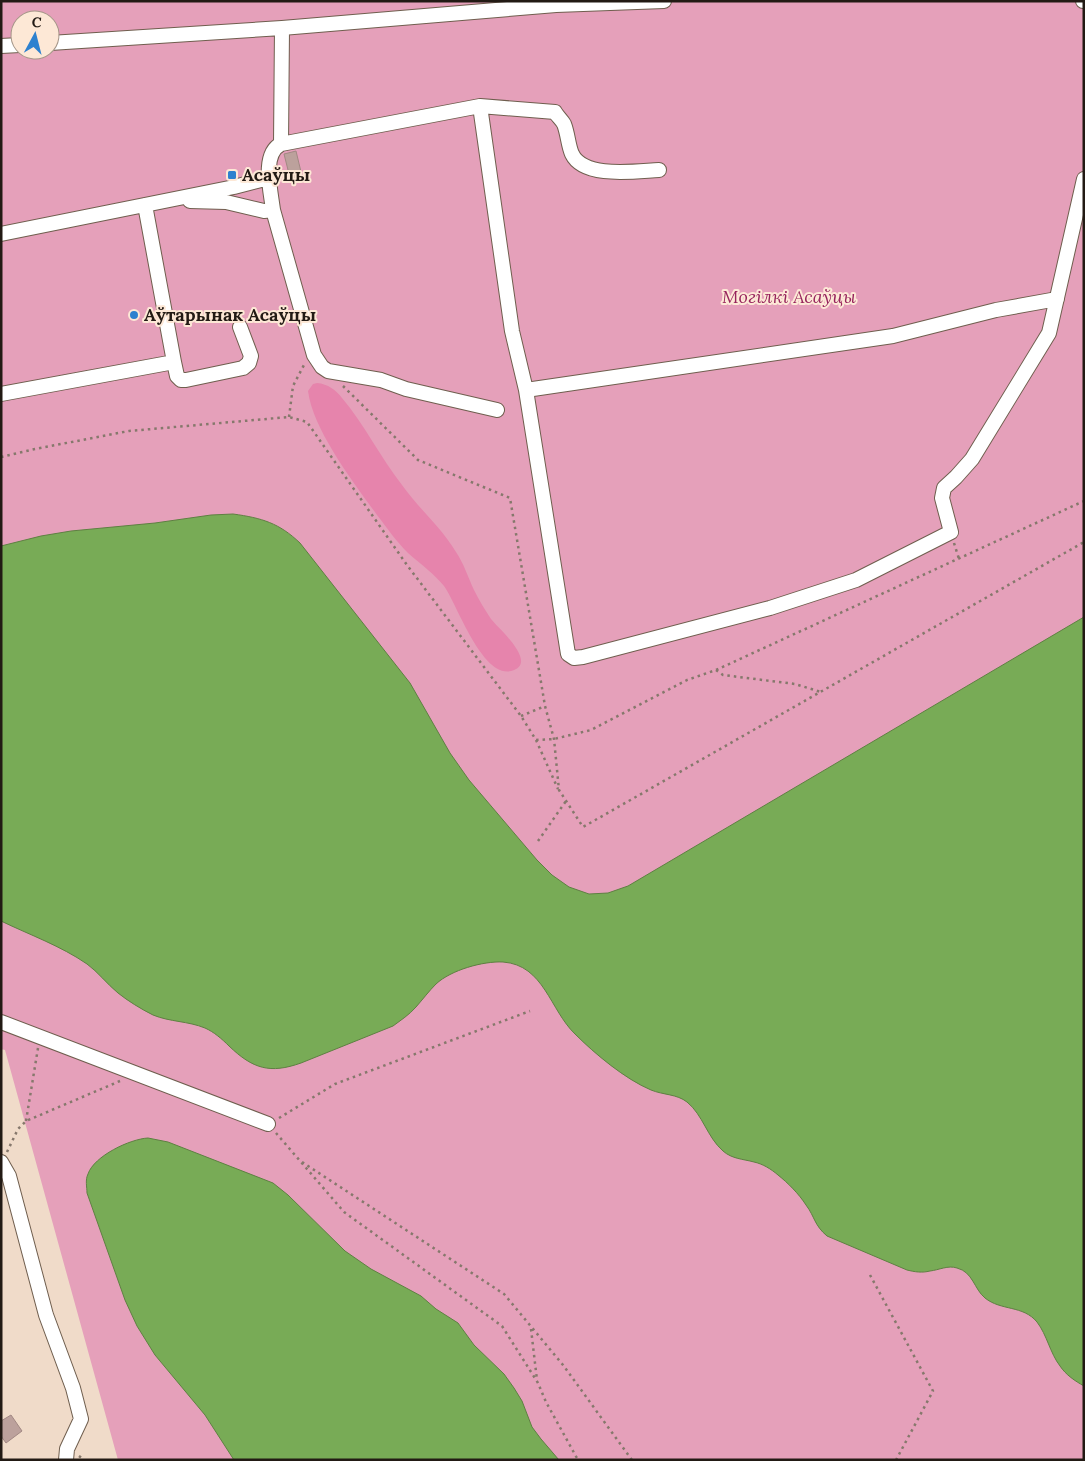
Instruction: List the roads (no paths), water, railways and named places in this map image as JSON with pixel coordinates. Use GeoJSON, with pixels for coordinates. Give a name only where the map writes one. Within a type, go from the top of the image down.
{"type":"FeatureCollection","features":[{"type":"Feature","properties":{"kind":"street"},"geometry":{"type":"LineString","coordinates":[[60,42],[282,28],[424,8],[664,1]]}},
{"type":"Feature","properties":{"kind":"street"},"geometry":{"type":"LineString","coordinates":[[281,144],[282,28]]}},
{"type":"Feature","properties":{"kind":"street"},"geometry":{"type":"LineString","coordinates":[[480,106],[512,331],[526,390],[568,654],[574,658],[770,608],[856,580],[951,532],[942,498],[944,488],[972,459],[1049,333],[1084,179]]}},
{"type":"Feature","properties":{"kind":"street"},"geometry":{"type":"LineString","coordinates":[[497,410],[406,389],[381,380],[328,371],[322,367],[314,355],[273,210],[269,178],[271,153],[276,146],[281,144],[480,106],[554,112],[564,124],[568,144],[574,157],[585,167],[610,172],[659,170]]}},
{"type":"Feature","properties":{"kind":"street"},"geometry":{"type":"LineString","coordinates":[[1,234],[269,178]]}},
{"type":"Feature","properties":{"kind":"street"},"geometry":{"type":"LineString","coordinates":[[167,200],[226,202],[264,211],[273,210]]}},
{"type":"Feature","properties":{"kind":"street"},"geometry":{"type":"LineString","coordinates":[[145,205],[177,376],[181,380],[186,380],[243,368],[249,363],[251,356],[240,327]]}},
{"type":"Feature","properties":{"kind":"street"},"geometry":{"type":"LineString","coordinates":[[526,390],[893,336],[996,310],[1057,299]]}},
{"type":"Feature","properties":{"kind":"street"},"geometry":{"type":"LineString","coordinates":[[1,394],[174,362]]}},
{"type":"Feature","properties":{"kind":"street"},"geometry":{"type":"LineString","coordinates":[[1,1022],[268,1124]]}},
{"type":"Feature","properties":{"kind":"street"},"geometry":{"type":"LineString","coordinates":[[2,1162],[9,1176],[46,1315],[73,1388],[81,1419],[67,1454]]}},
{"type":"Feature","properties":{"kind":"place","name":"Асаўцы"},"geometry":{"type":"Point","coordinates":[232,175]}},
{"type":"Feature","properties":{"kind":"place","name":"Аўтарынак Асаўцы"},"geometry":{"type":"Point","coordinates":[134,315]}},
{"type":"Feature","properties":{"kind":"park label","name":"Могілкі Асаўцы"},"geometry":{"type":"Point","coordinates":[789,297]}}]}
